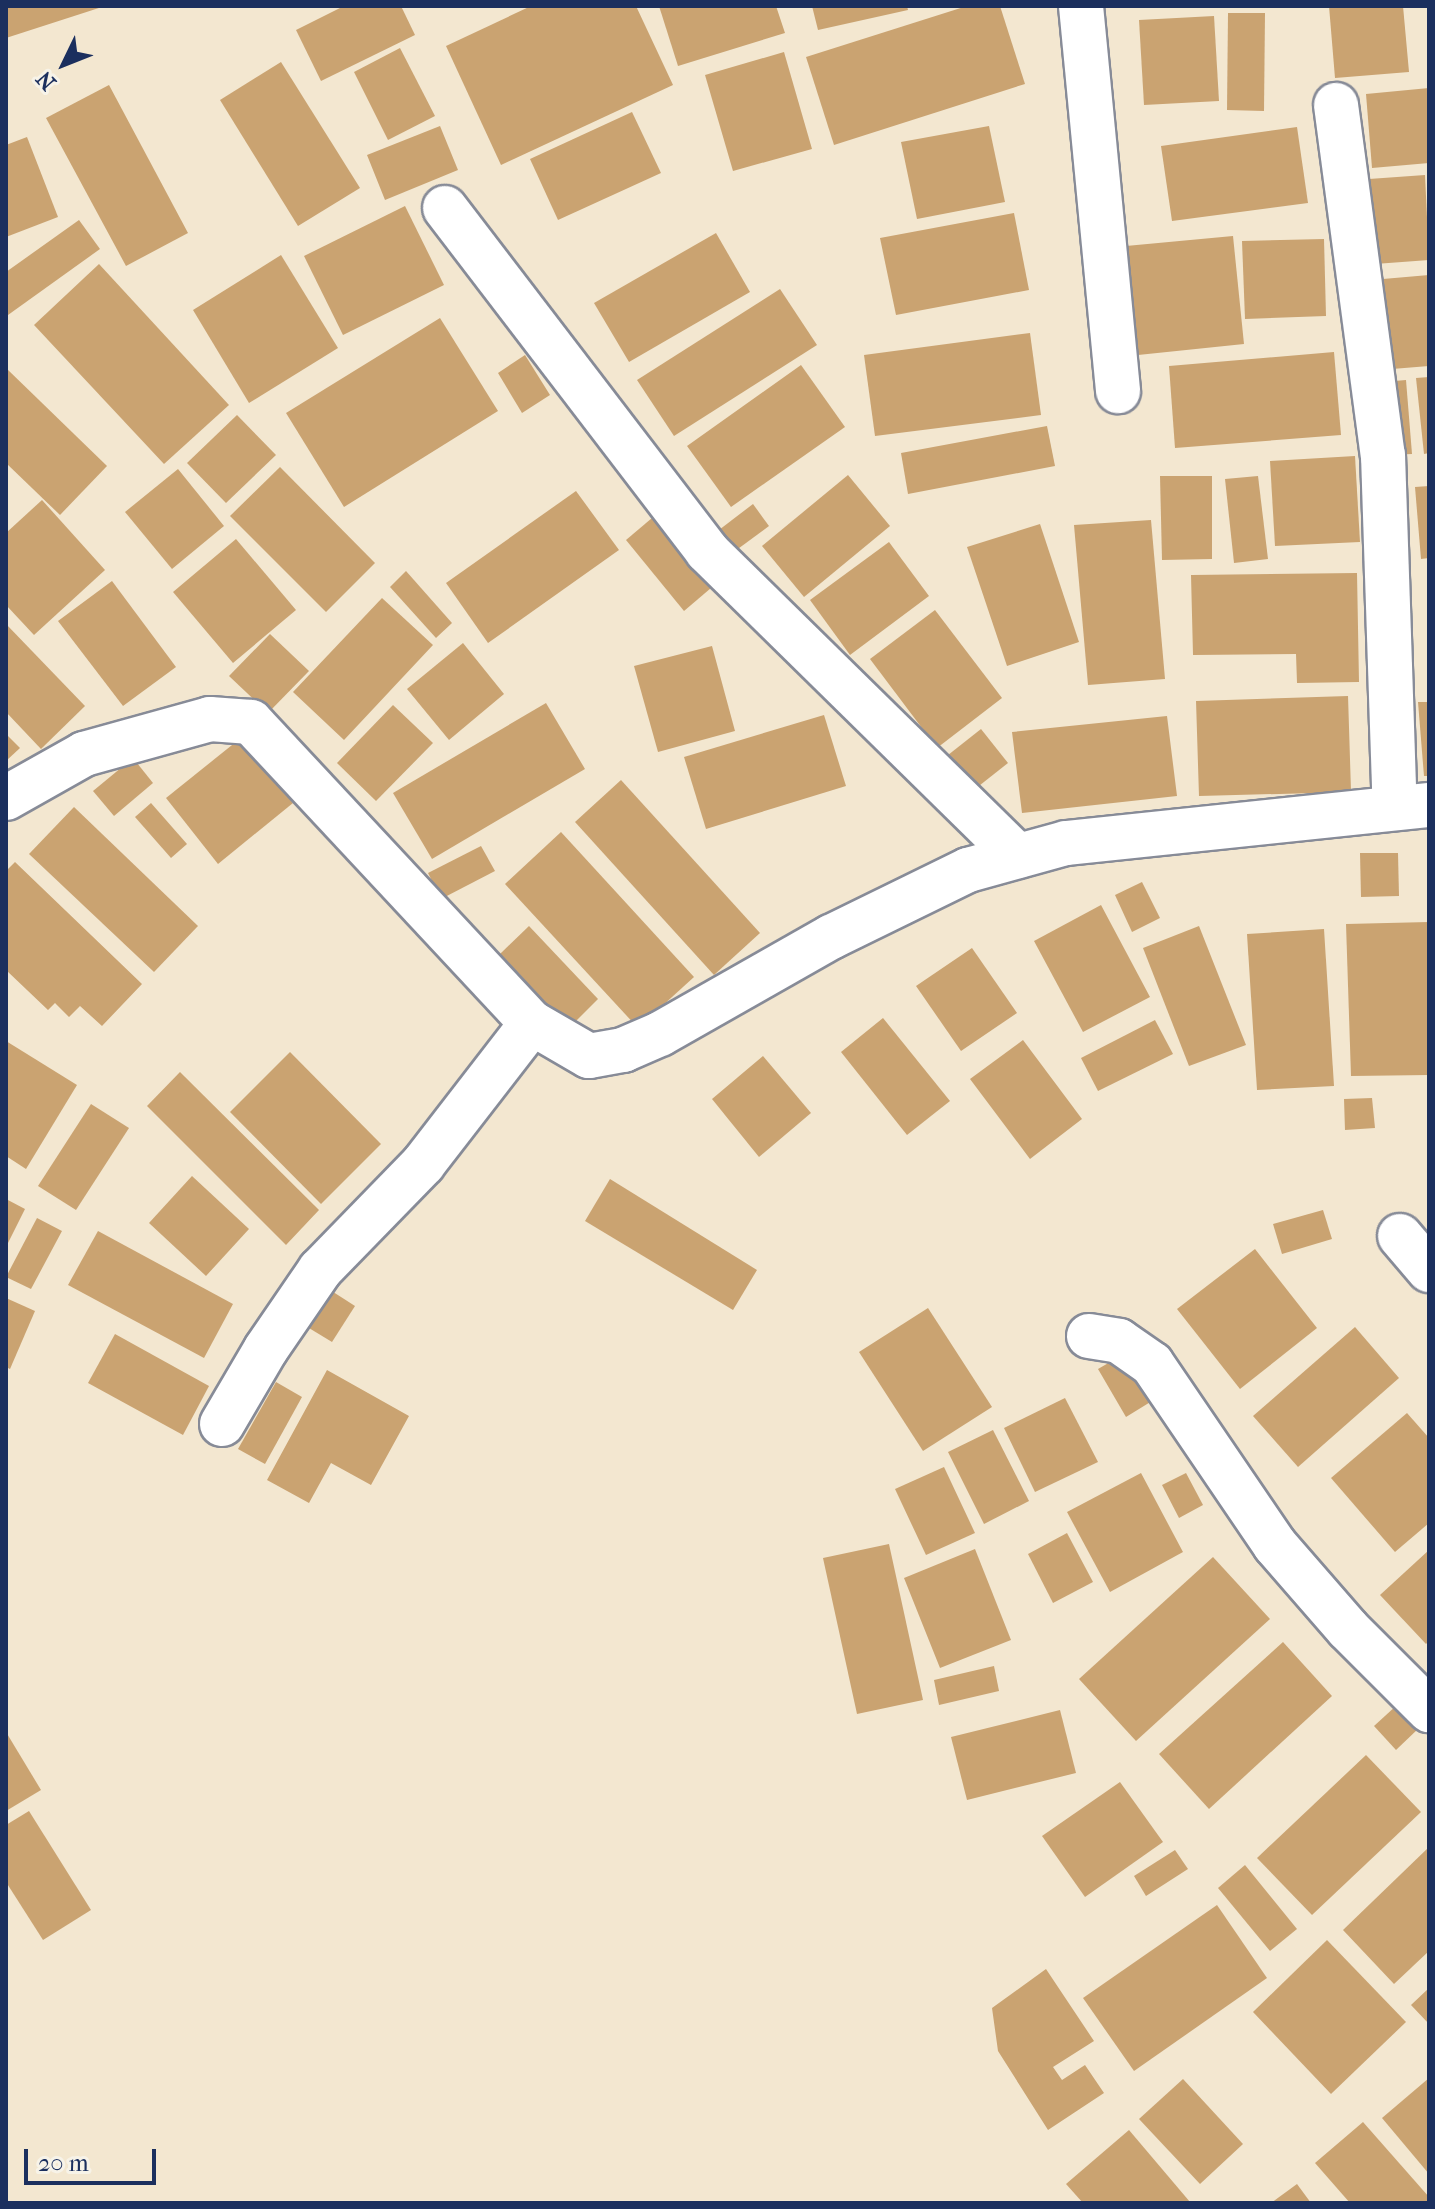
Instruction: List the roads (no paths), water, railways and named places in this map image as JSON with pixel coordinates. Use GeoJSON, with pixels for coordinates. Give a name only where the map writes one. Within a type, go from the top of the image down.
{"type":"FeatureCollection","features":[{"type":"Feature","properties":{"kind":"street"},"geometry":{"type":"LineString","coordinates":[[1081,6],[1118,391]]}},
{"type":"Feature","properties":{"kind":"street"},"geometry":{"type":"LineString","coordinates":[[6,798],[84,754],[210,719],[251,722],[532,1023],[589,1056],[623,1050],[968,870],[1066,843],[1412,806],[1383,455],[1336,105]]}},
{"type":"Feature","properties":{"kind":"street"},"geometry":{"type":"LineString","coordinates":[[445,208],[707,551],[1017,856]]}},
{"type":"Feature","properties":{"kind":"street"},"geometry":{"type":"LineString","coordinates":[[222,1424],[266,1349],[320,1270],[423,1164],[532,1023]]}},
{"type":"Feature","properties":{"kind":"street"},"geometry":{"type":"LineString","coordinates":[[1400,1236],[1429,1270]]}},
{"type":"Feature","properties":{"kind":"street"},"geometry":{"type":"LineString","coordinates":[[1089,1336],[1119,1341],[1152,1364],[1275,1545],[1348,1629],[1429,1710]]}}]}
